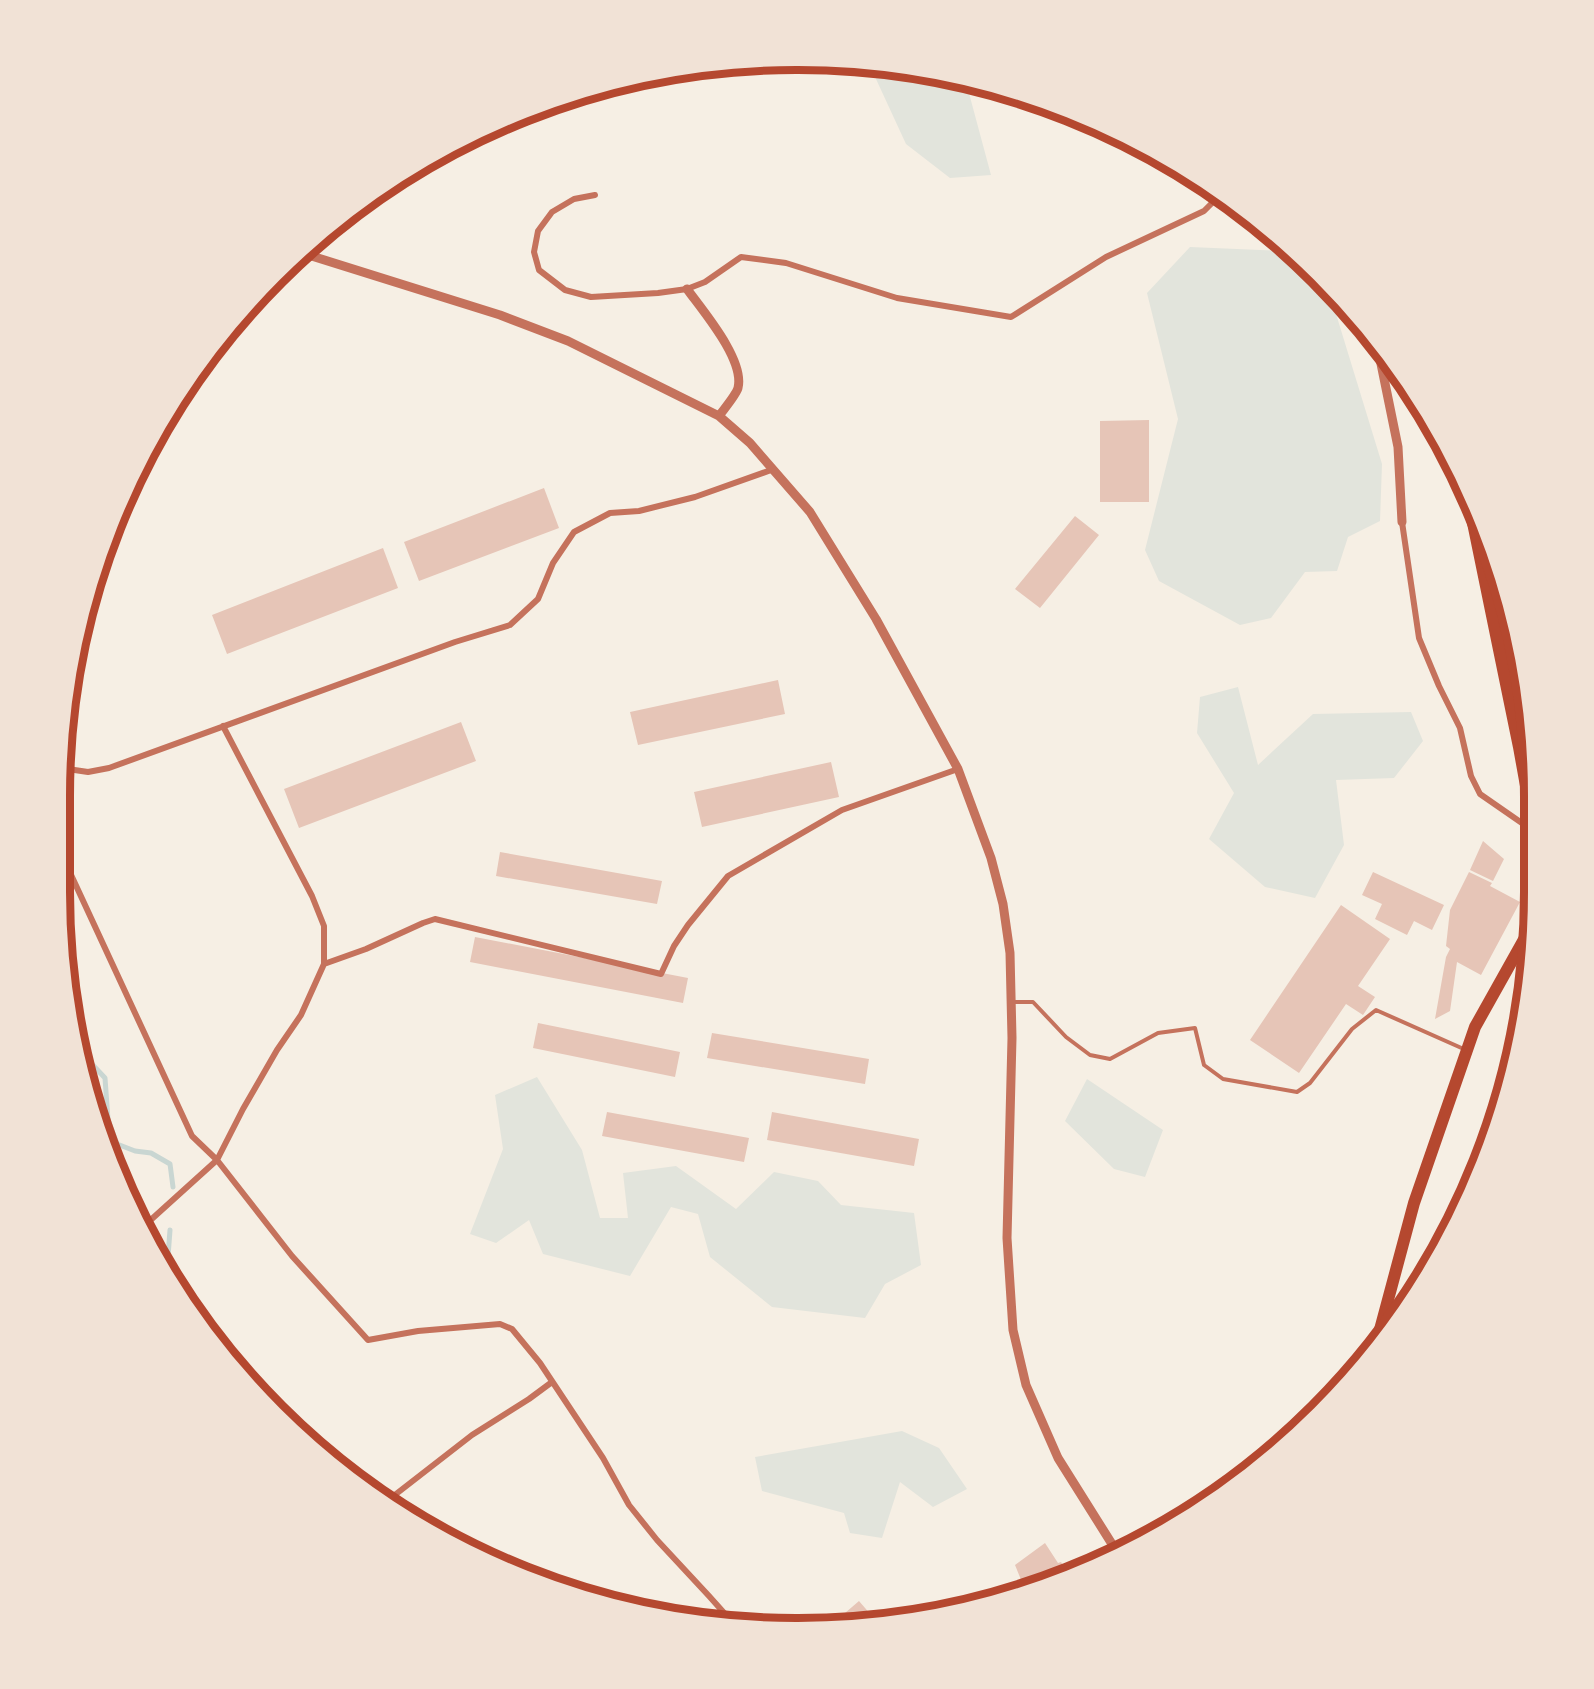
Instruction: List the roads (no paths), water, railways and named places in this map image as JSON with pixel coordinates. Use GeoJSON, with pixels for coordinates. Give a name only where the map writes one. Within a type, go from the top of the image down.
{"type":"FeatureCollection","features":[{"type":"Feature","properties":{"kind":"highway"},"geometry":{"type":"LineString","coordinates":[[1479,547],[1522,761]]}},
{"type":"Feature","properties":{"kind":"main road"},"geometry":{"type":"LineString","coordinates":[[1382,1322],[1414,1203],[1475,1027],[1522,944]]}},
{"type":"Feature","properties":{"kind":"street"},"geometry":{"type":"LineString","coordinates":[[595,195],[574,199],[552,212],[538,231],[534,252],[539,270],[565,290],[591,297],[687,289],[705,282],[741,257],[786,263],[897,298],[1011,317],[1106,257],[1204,211],[1213,202]]}},
{"type":"Feature","properties":{"kind":"street"},"geometry":{"type":"LineString","coordinates":[[312,256],[500,315],[568,341],[719,416],[750,443],[810,512],[870,609],[958,769],[991,858],[1003,904],[1010,953],[1012,1002],[1007,1238],[1013,1330],[1026,1385],[1058,1458],[1113,1546]]}},
{"type":"Feature","properties":{"kind":"street"},"geometry":{"type":"LineString","coordinates":[[687,289],[727,345],[737,372],[738,389],[719,416]]}},
{"type":"Feature","properties":{"kind":"street"},"geometry":{"type":"LineString","coordinates":[[1382,367],[1398,447],[1402,522],[1419,638],[1438,686],[1460,728],[1471,776],[1480,794],[1524,824]]}},
{"type":"Feature","properties":{"kind":"street"},"geometry":{"type":"LineString","coordinates":[[71,770],[88,772],[109,768],[455,642],[510,625],[538,599],[553,563],[574,532],[610,513],[639,512],[684,500],[774,469]]}},
{"type":"Feature","properties":{"kind":"street"},"geometry":{"type":"LineString","coordinates":[[150,1222],[217,1160],[243,1109],[301,1015],[324,964],[324,926],[312,896],[223,726]]}},
{"type":"Feature","properties":{"kind":"street"},"geometry":{"type":"LineString","coordinates":[[324,964],[366,949],[435,919],[661,975],[674,946],[688,925],[728,876],[842,810],[958,769]]}},
{"type":"Feature","properties":{"kind":"street"},"geometry":{"type":"LineString","coordinates":[[70,873],[192,1136],[217,1160],[292,1256],[368,1340],[418,1331],[500,1324],[512,1329],[540,1363],[603,1458],[629,1505],[657,1540],[726,1615]]}},
{"type":"Feature","properties":{"kind":"street"},"geometry":{"type":"LineString","coordinates":[[393,1496],[472,1435],[552,1382]]}},
{"type":"Feature","properties":{"kind":"lane"},"geometry":{"type":"LineString","coordinates":[[1012,1002],[1033,1002],[1066,1037],[1090,1055],[1110,1059],[1158,1033],[1195,1028],[1204,1065],[1223,1079],[1297,1092],[1310,1083],[1352,1029],[1376,1010],[1467,1050]]}},
{"type":"Feature","properties":{"kind":"waterway"},"geometry":{"type":"LineString","coordinates":[[91,1063],[105,1078],[108,1120],[117,1144],[135,1151],[151,1153],[170,1164],[173,1187]]}},
{"type":"Feature","properties":{"kind":"waterway"},"geometry":{"type":"LineString","coordinates":[[168,1255],[170,1230]]}}]}
